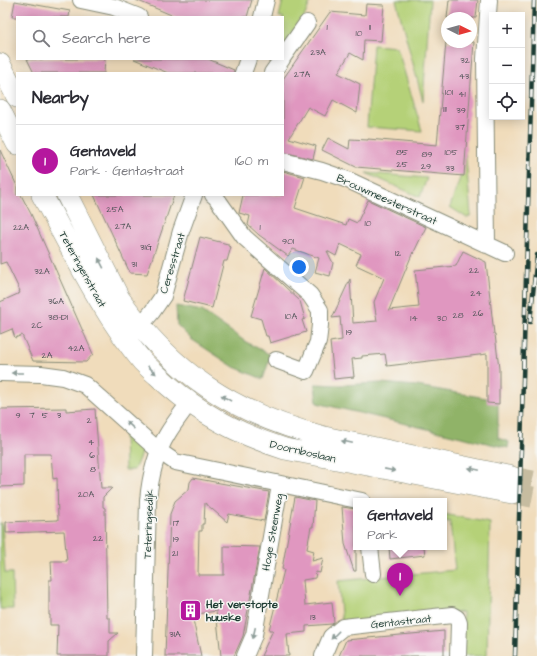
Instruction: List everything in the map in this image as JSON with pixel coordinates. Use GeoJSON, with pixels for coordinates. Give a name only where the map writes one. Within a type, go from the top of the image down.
{"type":"FeatureCollection","features":[{"type":"Feature","properties":{"kind":"main road"},"geometry":{"type":"LineString","coordinates":[[0,64],[16,95]]}},
{"type":"Feature","properties":{"kind":"main road"},"geometry":{"type":"LineString","coordinates":[[0,110],[16,142]]}},
{"type":"Feature","properties":{"kind":"main road","name":"Teteringenstraat"},"geometry":{"type":"LineString","coordinates":[[43,196],[116,327],[134,334]]}},
{"type":"Feature","properties":{"kind":"main road","name":"Teteringenstraat"},"geometry":{"type":"LineString","coordinates":[[67,196],[119,298],[134,334]]}},
{"type":"Feature","properties":{"kind":"main road","name":"Doornboslaan"},"geometry":{"type":"LineString","coordinates":[[134,334],[163,351],[202,384],[241,408],[274,422],[297,430],[512,485],[285,449],[257,440],[232,428],[189,403],[165,383],[143,362],[134,334]]}},
{"type":"Feature","properties":{"kind":"street"},"geometry":{"type":"LineString","coordinates":[[81,0],[114,7],[136,16]]}},
{"type":"Feature","properties":{"kind":"street"},"geometry":{"type":"LineString","coordinates":[[262,16],[266,0]]}},
{"type":"Feature","properties":{"kind":"street"},"geometry":{"type":"LineString","coordinates":[[487,245],[485,59],[489,0]]}},
{"type":"Feature","properties":{"kind":"street"},"geometry":{"type":"LineString","coordinates":[[284,55],[307,24]]}},
{"type":"Feature","properties":{"kind":"street"},"geometry":{"type":"LineString","coordinates":[[273,72],[281,60]]}},
{"type":"Feature","properties":{"kind":"street","name":"Brouwmeesterstraat"},"geometry":{"type":"LineString","coordinates":[[284,160],[348,180],[505,253]]}},
{"type":"Feature","properties":{"kind":"street","name":"Ceresstraat"},"geometry":{"type":"LineString","coordinates":[[134,334],[163,296],[181,231],[194,196]]}},
{"type":"Feature","properties":{"kind":"street"},"geometry":{"type":"LineString","coordinates":[[214,196],[244,237],[310,295],[320,310],[318,342],[306,371],[276,360]]}},
{"type":"Feature","properties":{"kind":"street","name":"Hoge Steenweg"},"geometry":{"type":"LineString","coordinates":[[0,373],[41,374],[63,377],[85,386],[159,451],[175,462],[280,485],[254,635],[245,656]]}},
{"type":"Feature","properties":{"kind":"street","name":"Teteringsedijk"},"geometry":{"type":"LineString","coordinates":[[144,656],[148,501],[150,481],[159,451],[168,433],[189,403]]}},
{"type":"Feature","properties":{"kind":"street"},"geometry":{"type":"LineString","coordinates":[[280,485],[353,499]]}},
{"type":"Feature","properties":{"kind":"street"},"geometry":{"type":"LineString","coordinates":[[370,550],[373,574]]}},
{"type":"Feature","properties":{"kind":"street","name":"Gentastraat"},"geometry":{"type":"LineString","coordinates":[[322,656],[332,637],[343,627],[452,616],[457,618],[459,623],[458,656]]}},
{"type":"Feature","properties":{"kind":"green space"},"geometry":{"type":"Polygon","coordinates":[[[283,0],[311,0],[303,20],[284,48],[284,16],[279,16],[283,0]]]}},
{"type":"Feature","properties":{"kind":"green space"},"geometry":{"type":"Polygon","coordinates":[[[396,0],[430,0],[423,101],[396,0]]]}},
{"type":"Feature","properties":{"kind":"green space"},"geometry":{"type":"Polygon","coordinates":[[[373,45],[397,47],[422,131],[367,127],[373,45]]]}},
{"type":"Feature","properties":{"kind":"green space"},"geometry":{"type":"Polygon","coordinates":[[[464,138],[471,215],[467,218],[450,207],[461,175],[464,138]]]}},
{"type":"Feature","properties":{"kind":"green space"},"geometry":{"type":"Polygon","coordinates":[[[366,173],[427,178],[420,197],[366,173]]]}},
{"type":"Feature","properties":{"kind":"green space"},"geometry":{"type":"Polygon","coordinates":[[[176,306],[202,311],[246,342],[271,355],[263,379],[234,367],[191,339],[177,325],[176,306]]]}},
{"type":"Feature","properties":{"kind":"green space"},"geometry":{"type":"Polygon","coordinates":[[[381,383],[417,386],[498,400],[498,438],[509,442],[508,448],[317,403],[315,384],[340,385],[381,383]]]}},
{"type":"Feature","properties":{"kind":"green space"},"geometry":{"type":"Polygon","coordinates":[[[124,434],[130,437],[142,451],[134,470],[125,470],[124,434]]]}},
{"type":"Feature","properties":{"kind":"green space"},"geometry":{"type":"Polygon","coordinates":[[[447,515],[490,523],[487,656],[462,656],[463,612],[342,624],[338,581],[455,570],[450,522],[447,522],[447,515]]]}},
{"type":"Feature","properties":{"kind":"green space"},"geometry":{"type":"Polygon","coordinates":[[[0,523],[2,523],[5,573],[12,573],[13,609],[0,609],[0,523]]]}},
{"type":"Feature","properties":{"kind":"building"},"geometry":{"type":"Polygon","coordinates":[[[136,0],[252,0],[247,16],[174,16],[136,0]]]}},
{"type":"Feature","properties":{"kind":"building"},"geometry":{"type":"Polygon","coordinates":[[[449,0],[478,0],[477,12],[448,12],[449,0]]]}},
{"type":"Feature","properties":{"kind":"building"},"geometry":{"type":"Polygon","coordinates":[[[15,1],[70,11],[69,16],[12,17],[15,1]]]}},
{"type":"Feature","properties":{"kind":"building"},"geometry":{"type":"Polygon","coordinates":[[[366,4],[384,5],[381,41],[364,40],[363,60],[350,53],[338,73],[360,84],[357,113],[333,100],[325,116],[308,107],[289,138],[316,146],[313,159],[284,152],[284,78],[330,12],[365,15],[366,4]]]}},
{"type":"Feature","properties":{"kind":"building"},"geometry":{"type":"Polygon","coordinates":[[[445,48],[474,48],[464,176],[356,167],[322,150],[328,138],[349,149],[350,139],[368,139],[437,145],[445,48]]]}},
{"type":"Feature","properties":{"kind":"building"},"geometry":{"type":"Polygon","coordinates":[[[28,60],[105,60],[104,72],[34,72],[28,60]]]}},
{"type":"Feature","properties":{"kind":"building"},"geometry":{"type":"Polygon","coordinates":[[[136,60],[210,60],[234,70],[234,72],[166,72],[136,60]]]}},
{"type":"Feature","properties":{"kind":"building"},"geometry":{"type":"Polygon","coordinates":[[[0,150],[16,184],[16,196],[22,196],[31,214],[93,354],[86,362],[33,361],[22,335],[15,338],[12,329],[0,334],[0,302],[20,293],[20,291],[6,262],[0,264],[0,150]]]}},
{"type":"Feature","properties":{"kind":"building"},"geometry":{"type":"Polygon","coordinates":[[[284,171],[305,177],[295,208],[346,225],[348,219],[357,223],[368,200],[426,227],[413,254],[413,252],[389,310],[419,307],[415,270],[456,266],[463,251],[486,262],[499,369],[499,404],[487,403],[487,354],[387,366],[385,354],[362,356],[362,358],[352,359],[354,377],[334,379],[330,342],[342,340],[340,317],[332,318],[350,279],[353,323],[365,323],[377,321],[374,302],[384,278],[356,265],[361,254],[340,244],[336,256],[327,251],[333,263],[330,276],[315,272],[319,258],[293,249],[288,256],[248,225],[250,216],[239,213],[243,196],[284,196],[284,171]]]}},
{"type":"Feature","properties":{"kind":"building"},"geometry":{"type":"Polygon","coordinates":[[[94,196],[174,196],[147,274],[130,273],[94,196]]]}},
{"type":"Feature","properties":{"kind":"building"},"geometry":{"type":"Polygon","coordinates":[[[200,237],[228,244],[228,246],[231,247],[227,261],[224,261],[212,308],[183,301],[200,237]]]}},
{"type":"Feature","properties":{"kind":"building"},"geometry":{"type":"Polygon","coordinates":[[[265,268],[300,301],[305,319],[302,320],[306,332],[270,343],[268,336],[266,336],[261,319],[251,316],[265,268]]]}},
{"type":"Feature","properties":{"kind":"building"},"geometry":{"type":"Polygon","coordinates":[[[66,408],[66,411],[95,409],[101,488],[112,488],[103,497],[103,507],[105,508],[107,618],[110,618],[110,633],[118,633],[109,641],[109,656],[57,656],[58,625],[50,625],[49,580],[52,580],[51,561],[67,561],[64,531],[6,533],[6,522],[58,520],[57,478],[53,479],[51,454],[24,454],[24,486],[0,487],[0,409],[66,408]]]}},
{"type":"Feature","properties":{"kind":"building"},"geometry":{"type":"Polygon","coordinates":[[[193,478],[269,492],[264,521],[229,514],[227,522],[205,503],[204,524],[202,524],[202,531],[199,531],[198,575],[224,575],[224,546],[260,547],[243,636],[234,656],[221,656],[216,611],[192,615],[201,656],[165,656],[170,514],[175,501],[189,489],[190,482],[193,478]]]}},
{"type":"Feature","properties":{"kind":"building"},"geometry":{"type":"Polygon","coordinates":[[[295,497],[315,501],[313,527],[311,527],[307,549],[314,551],[312,561],[323,558],[320,573],[316,572],[315,578],[303,580],[305,605],[332,602],[334,622],[332,624],[306,626],[306,632],[287,634],[289,656],[261,656],[273,630],[269,630],[284,570],[282,569],[295,497]]]}},
{"type":"Feature","properties":{"kind":"building"},"geometry":{"type":"Polygon","coordinates":[[[342,507],[353,509],[353,550],[356,550],[356,571],[354,571],[345,544],[342,507]]]}},
{"type":"Feature","properties":{"kind":"building"},"geometry":{"type":"Polygon","coordinates":[[[389,550],[424,550],[425,555],[390,559],[389,550]]]}},
{"type":"Feature","properties":{"kind":"building"},"geometry":{"type":"Polygon","coordinates":[[[444,631],[444,656],[339,656],[346,640],[444,631]]]}},
{"type":"Feature","properties":{"kind":"tunnel"},"geometry":{"type":"LineString","coordinates":[[512,477],[537,482]]}},
{"type":"Feature","properties":{"kind":"tunnel"},"geometry":{"type":"LineString","coordinates":[[512,493],[537,498]]}},
{"type":"Feature","properties":{"kind":"railway"},"geometry":{"type":"LineString","coordinates":[[515,656],[534,0]]}},
{"type":"Feature","properties":{"kind":"railway"},"geometry":{"type":"LineString","coordinates":[[530,322],[537,255]]}},
{"type":"Feature","properties":{"kind":"place","name":"Gentaveld"},"geometry":{"type":"Point","coordinates":[400,596]}},
{"type":"Feature","properties":{"kind":"place","name":"Het verstopte huuske"},"geometry":{"type":"Point","coordinates":[191,610]}}]}
